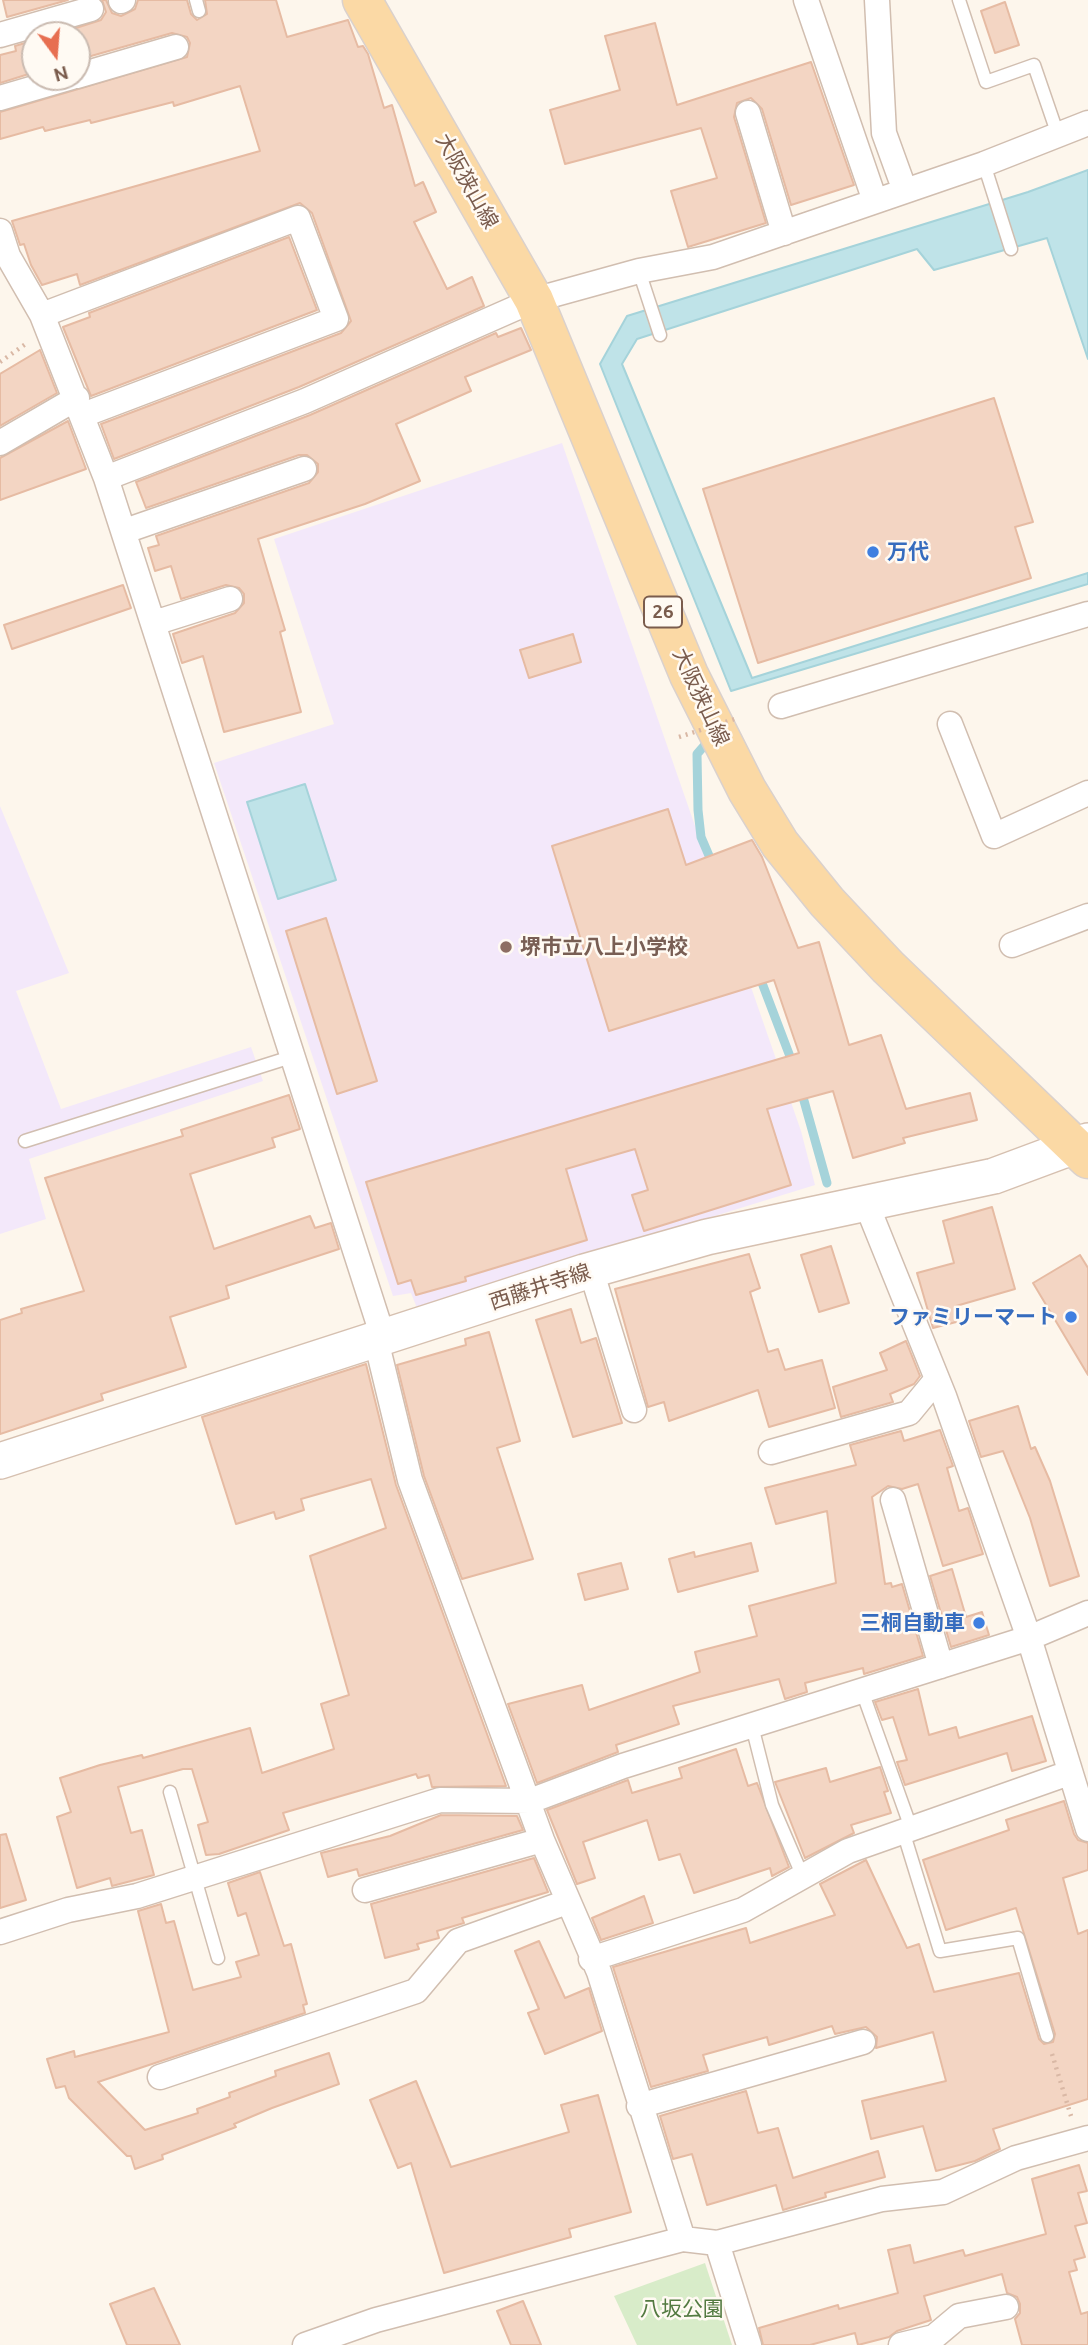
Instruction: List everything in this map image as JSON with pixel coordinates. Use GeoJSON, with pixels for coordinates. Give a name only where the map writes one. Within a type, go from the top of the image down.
{"type":"FeatureCollection","features":[{"type":"Feature","properties":{"kind":"main road","name":"大阪狭山線"},"geometry":{"type":"LineString","coordinates":[[362,0],[534,300],[689,675],[747,790],[780,844],[827,902],[879,958],[1084,1149]]}},
{"type":"Feature","properties":{"kind":"main road","name":"西藤井寺線"},"geometry":{"type":"LineString","coordinates":[[0,1461],[592,1270],[707,1237],[994,1177],[1084,1149]]}},
{"type":"Feature","properties":{"kind":"street"},"geometry":{"type":"LineString","coordinates":[[806,0],[875,201]]}},
{"type":"Feature","properties":{"kind":"street"},"geometry":{"type":"LineString","coordinates":[[877,0],[884,133],[905,191]]}},
{"type":"Feature","properties":{"kind":"street"},"geometry":{"type":"LineString","coordinates":[[0,35],[91,9]]}},
{"type":"Feature","properties":{"kind":"street"},"geometry":{"type":"LineString","coordinates":[[91,71],[176,47]]}},
{"type":"Feature","properties":{"kind":"street"},"geometry":{"type":"LineString","coordinates":[[0,98],[24,91]]}},
{"type":"Feature","properties":{"kind":"street"},"geometry":{"type":"LineString","coordinates":[[748,113],[784,233]]}},
{"type":"Feature","properties":{"kind":"street"},"geometry":{"type":"LineString","coordinates":[[106,478],[317,396],[534,300],[642,279],[712,257],[984,164],[1088,123]]}},
{"type":"Feature","properties":{"kind":"street"},"geometry":{"type":"LineString","coordinates":[[0,443],[80,406],[336,319],[298,218],[42,315]]}},
{"type":"Feature","properties":{"kind":"street"},"geometry":{"type":"LineString","coordinates":[[0,231],[8,256],[42,315],[80,406],[125,531],[380,1339],[410,1480],[530,1801],[542,1840],[591,1959],[599,1972],[683,2239]]}},
{"type":"Feature","properties":{"kind":"street"},"geometry":{"type":"LineString","coordinates":[[125,531],[304,469]]}},
{"type":"Feature","properties":{"kind":"street"},"geometry":{"type":"LineString","coordinates":[[154,623],[230,599]]}},
{"type":"Feature","properties":{"kind":"street"},"geometry":{"type":"LineString","coordinates":[[780,706],[1088,614]]}},
{"type":"Feature","properties":{"kind":"street"},"geometry":{"type":"LineString","coordinates":[[950,724],[994,836],[1088,793]]}},
{"type":"Feature","properties":{"kind":"street"},"geometry":{"type":"LineString","coordinates":[[1012,945],[1088,916]]}},
{"type":"Feature","properties":{"kind":"street"},"geometry":{"type":"LineString","coordinates":[[866,1203],[937,1379],[1029,1638],[1088,1829]]}},
{"type":"Feature","properties":{"kind":"street"},"geometry":{"type":"LineString","coordinates":[[592,1270],[634,1410]]}},
{"type":"Feature","properties":{"kind":"street"},"geometry":{"type":"LineString","coordinates":[[771,1452],[909,1413],[937,1379]]}},
{"type":"Feature","properties":{"kind":"street"},"geometry":{"type":"LineString","coordinates":[[893,1500],[941,1666]]}},
{"type":"Feature","properties":{"kind":"street"},"geometry":{"type":"LineString","coordinates":[[0,1932],[68,1910],[137,1896],[440,1800],[530,1801],[623,1766],[1029,1638],[1088,1613]]}},
{"type":"Feature","properties":{"kind":"street"},"geometry":{"type":"LineString","coordinates":[[591,1959],[743,1910],[848,1851],[1069,1773]]}},
{"type":"Feature","properties":{"kind":"street"},"geometry":{"type":"LineString","coordinates":[[365,1890],[542,1840]]}},
{"type":"Feature","properties":{"kind":"street"},"geometry":{"type":"LineString","coordinates":[[160,2077],[416,1991],[458,1941],[567,1902]]}},
{"type":"Feature","properties":{"kind":"street"},"geometry":{"type":"LineString","coordinates":[[639,2106],[863,2042]]}},
{"type":"Feature","properties":{"kind":"street"},"geometry":{"type":"LineString","coordinates":[[306,2345],[376,2320],[683,2239],[718,2243],[882,2199],[943,2192],[1016,2158],[1083,2139]]}},
{"type":"Feature","properties":{"kind":"street"},"geometry":{"type":"LineString","coordinates":[[718,2243],[749,2345]]}},
{"type":"Feature","properties":{"kind":"street"},"geometry":{"type":"LineString","coordinates":[[901,2345],[934,2337],[959,2316],[1006,2307]]}},
{"type":"Feature","properties":{"kind":"lane"},"geometry":{"type":"LineString","coordinates":[[959,0],[986,82],[1034,65],[1058,135]]}},
{"type":"Feature","properties":{"kind":"lane"},"geometry":{"type":"LineString","coordinates":[[984,164],[1011,249]]}},
{"type":"Feature","properties":{"kind":"lane"},"geometry":{"type":"LineString","coordinates":[[642,279],[660,335]]}},
{"type":"Feature","properties":{"kind":"lane"},"geometry":{"type":"LineString","coordinates":[[25,1141],[291,1058]]}},
{"type":"Feature","properties":{"kind":"lane"},"geometry":{"type":"LineString","coordinates":[[862,1691],[907,1830],[940,1951],[1018,1938],[1047,2036]]}},
{"type":"Feature","properties":{"kind":"lane"},"geometry":{"type":"LineString","coordinates":[[752,1726],[772,1805],[803,1877]]}},
{"type":"Feature","properties":{"kind":"lane"},"geometry":{"type":"LineString","coordinates":[[170,1792],[218,1958]]}},
{"type":"Feature","properties":{"kind":"path"},"geometry":{"type":"LineString","coordinates":[[679,737],[738,718]]}},
{"type":"Feature","properties":{"kind":"path"},"geometry":{"type":"LineString","coordinates":[[1047,2036],[1083,2139]]}},
{"type":"Feature","properties":{"kind":"shaded area","name":"堺市立八上小学校"},"geometry":{"type":"Polygon","coordinates":[[[562,443],[801,1131],[815,1185],[417,1308],[411,1293],[393,1296],[214,763],[334,724],[274,539],[562,443]]]}},
{"type":"Feature","properties":{"kind":"shaded area"},"geometry":{"type":"Polygon","coordinates":[[[0,806],[69,973],[16,991],[61,1109],[251,1047],[263,1081],[29,1159],[46,1219],[0,1234],[0,806]]]}},
{"type":"Feature","properties":{"kind":"green space","name":"八坂公園"},"geometry":{"type":"Polygon","coordinates":[[[705,2263],[732,2345],[637,2345],[614,2296],[705,2263]]]}},
{"type":"Feature","properties":{"kind":"water"},"geometry":{"type":"Polygon","coordinates":[[[1088,170],[1088,359],[1047,238],[934,270],[917,249],[637,339],[622,364],[752,678],[1088,573],[1088,584],[731,691],[600,364],[627,316],[1028,192],[1088,170]]]}},
{"type":"Feature","properties":{"kind":"water"},"geometry":{"type":"Polygon","coordinates":[[[305,784],[336,880],[278,899],[247,802],[305,784]]]}},
{"type":"Feature","properties":{"kind":"building"},"geometry":{"type":"Polygon","coordinates":[[[3,0],[68,0],[7,17],[3,0]]]}},
{"type":"Feature","properties":{"kind":"building"},"geometry":{"type":"Polygon","coordinates":[[[102,0],[106,0],[112,13],[121,16],[135,9],[138,0],[187,0],[191,14],[197,20],[207,14],[205,0],[276,0],[287,37],[348,20],[358,47],[363,46],[368,54],[384,108],[392,105],[415,186],[423,182],[436,212],[414,222],[447,289],[472,277],[484,306],[299,387],[114,459],[101,424],[341,333],[351,321],[312,213],[300,203],[80,285],[77,274],[42,285],[24,244],[20,245],[12,221],[260,151],[240,86],[174,106],[173,102],[91,123],[90,120],[45,131],[43,127],[0,139],[0,112],[71,91],[91,91],[91,85],[187,57],[190,43],[187,37],[172,33],[91,56],[91,23],[101,20],[106,12],[102,0]]]}},
{"type":"Feature","properties":{"kind":"building"},"geometry":{"type":"Polygon","coordinates":[[[1005,2],[1019,45],[995,53],[981,11],[1005,2]]]}},
{"type":"Feature","properties":{"kind":"building"},"geometry":{"type":"Polygon","coordinates":[[[655,23],[677,105],[811,62],[854,185],[791,205],[762,109],[751,98],[737,103],[734,117],[766,223],[688,247],[671,191],[717,178],[701,128],[565,164],[550,110],[620,90],[605,36],[655,23]]]}},
{"type":"Feature","properties":{"kind":"building"},"geometry":{"type":"Polygon","coordinates":[[[21,44],[21,76],[0,83],[0,55],[16,51],[15,46],[21,44]]]}},
{"type":"Feature","properties":{"kind":"building"},"geometry":{"type":"Polygon","coordinates":[[[289,237],[317,310],[91,396],[63,327],[90,317],[89,313],[289,237]]]}},
{"type":"Feature","properties":{"kind":"building"},"geometry":{"type":"Polygon","coordinates":[[[521,328],[531,350],[465,377],[471,391],[396,424],[420,481],[365,504],[258,539],[285,630],[280,632],[301,712],[224,732],[203,656],[182,663],[173,634],[235,613],[244,603],[244,594],[239,588],[226,585],[181,599],[171,566],[155,571],[148,548],[159,545],[156,536],[309,483],[318,472],[318,464],[307,455],[299,455],[146,508],[136,482],[310,415],[496,333],[498,337],[521,328]]]}},
{"type":"Feature","properties":{"kind":"building"},"geometry":{"type":"Polygon","coordinates":[[[40,350],[57,393],[0,426],[0,374],[40,350]]]}},
{"type":"Feature","properties":{"kind":"building","name":"万代"},"geometry":{"type":"Polygon","coordinates":[[[994,398],[1033,522],[1015,527],[1031,578],[758,663],[703,489],[994,398]]]}},
{"type":"Feature","properties":{"kind":"building"},"geometry":{"type":"Polygon","coordinates":[[[68,421],[86,469],[0,500],[0,458],[68,421]]]}},
{"type":"Feature","properties":{"kind":"building"},"geometry":{"type":"Polygon","coordinates":[[[123,585],[131,608],[12,649],[4,625],[123,585]]]}},
{"type":"Feature","properties":{"kind":"building"},"geometry":{"type":"Polygon","coordinates":[[[573,634],[581,662],[529,678],[520,650],[573,634]]]}},
{"type":"Feature","properties":{"kind":"building"},"geometry":{"type":"Polygon","coordinates":[[[668,809],[686,865],[752,840],[762,857],[798,948],[819,942],[849,1045],[881,1035],[906,1109],[970,1093],[977,1120],[903,1138],[905,1143],[853,1158],[833,1091],[767,1109],[791,1185],[644,1231],[632,1195],[648,1190],[635,1149],[566,1169],[587,1240],[465,1277],[466,1281],[416,1295],[411,1280],[398,1284],[366,1182],[799,1053],[774,980],[609,1031],[552,846],[668,809]]]}},
{"type":"Feature","properties":{"kind":"building"},"geometry":{"type":"Polygon","coordinates":[[[326,918],[377,1081],[337,1094],[286,931],[326,918]]]}},
{"type":"Feature","properties":{"kind":"building"},"geometry":{"type":"Polygon","coordinates":[[[289,1095],[300,1129],[272,1138],[275,1147],[190,1174],[214,1249],[310,1216],[315,1228],[331,1223],[339,1249],[226,1286],[229,1298],[170,1317],[186,1367],[101,1394],[103,1400],[0,1434],[0,1320],[22,1313],[21,1309],[84,1291],[45,1178],[183,1136],[181,1130],[289,1095]]]}},
{"type":"Feature","properties":{"kind":"building"},"geometry":{"type":"Polygon","coordinates":[[[992,1207],[1015,1289],[956,1306],[960,1321],[933,1328],[917,1273],[954,1263],[943,1221],[992,1207]]]}},
{"type":"Feature","properties":{"kind":"building"},"geometry":{"type":"Polygon","coordinates":[[[831,1246],[849,1303],[819,1312],[801,1255],[831,1246]]]}},
{"type":"Feature","properties":{"kind":"building"},"geometry":{"type":"Polygon","coordinates":[[[749,1254],[760,1288],[750,1292],[768,1352],[778,1349],[785,1370],[822,1360],[835,1408],[769,1427],[758,1390],[669,1421],[664,1402],[648,1407],[615,1289],[749,1254]]]}},
{"type":"Feature","properties":{"kind":"building","name":"ファミリーマート"},"geometry":{"type":"Polygon","coordinates":[[[1080,1255],[1088,1268],[1088,1375],[1033,1283],[1080,1255]]]}},
{"type":"Feature","properties":{"kind":"building"},"geometry":{"type":"Polygon","coordinates":[[[571,1309],[581,1343],[596,1338],[622,1423],[573,1437],[536,1320],[571,1309]]]}},
{"type":"Feature","properties":{"kind":"building"},"geometry":{"type":"Polygon","coordinates":[[[489,1332],[520,1441],[497,1448],[533,1559],[462,1579],[424,1476],[397,1365],[466,1345],[465,1339],[489,1332]]]}},
{"type":"Feature","properties":{"kind":"building"},"geometry":{"type":"Polygon","coordinates":[[[906,1341],[920,1376],[914,1384],[890,1394],[893,1402],[841,1417],[833,1387],[887,1370],[880,1353],[906,1341]]]}},
{"type":"Feature","properties":{"kind":"building"},"geometry":{"type":"Polygon","coordinates":[[[366,1364],[396,1485],[506,1786],[432,1787],[429,1775],[418,1778],[416,1774],[283,1813],[289,1830],[219,1854],[206,1855],[198,1825],[208,1822],[192,1769],[183,1769],[118,1787],[131,1833],[142,1830],[154,1875],[112,1886],[110,1878],[77,1888],[57,1817],[71,1812],[60,1778],[100,1765],[142,1755],[143,1758],[250,1728],[262,1773],[334,1749],[321,1704],[349,1695],[310,1556],[386,1528],[371,1479],[301,1499],[304,1510],[276,1519],[274,1512],[236,1524],[202,1417],[366,1364]]]}},
{"type":"Feature","properties":{"kind":"building"},"geometry":{"type":"Polygon","coordinates":[[[1018,1406],[1031,1449],[1035,1447],[1050,1481],[1079,1576],[1050,1586],[1030,1518],[1003,1451],[981,1457],[969,1421],[1018,1406]]]}},
{"type":"Feature","properties":{"kind":"building"},"geometry":{"type":"Polygon","coordinates":[[[940,1430],[953,1466],[947,1468],[959,1511],[968,1508],[983,1554],[943,1566],[918,1484],[902,1489],[888,1486],[872,1497],[885,1584],[891,1583],[892,1587],[902,1584],[923,1656],[864,1674],[863,1668],[805,1683],[807,1692],[785,1699],[779,1679],[673,1706],[679,1724],[616,1745],[618,1752],[537,1783],[508,1704],[582,1685],[589,1710],[700,1672],[695,1652],[757,1636],[749,1606],[836,1583],[827,1511],[776,1524],[765,1488],[856,1465],[850,1445],[901,1431],[904,1441],[940,1430]]]}},
{"type":"Feature","properties":{"kind":"building"},"geometry":{"type":"Polygon","coordinates":[[[751,1543],[758,1571],[678,1592],[669,1559],[694,1552],[695,1557],[751,1543]]]}},
{"type":"Feature","properties":{"kind":"building"},"geometry":{"type":"Polygon","coordinates":[[[621,1563],[628,1589],[585,1600],[578,1574],[621,1563]]]}},
{"type":"Feature","properties":{"kind":"building"},"geometry":{"type":"Polygon","coordinates":[[[952,1569],[966,1617],[982,1612],[989,1635],[951,1647],[930,1576],[952,1569]]]}},
{"type":"Feature","properties":{"kind":"building"},"geometry":{"type":"Polygon","coordinates":[[[918,1689],[929,1735],[956,1727],[959,1738],[1032,1716],[1046,1761],[1012,1771],[1007,1753],[905,1785],[897,1762],[907,1760],[893,1717],[882,1720],[875,1702],[918,1689]]]}},
{"type":"Feature","properties":{"kind":"building"},"geometry":{"type":"Polygon","coordinates":[[[736,1749],[748,1786],[757,1783],[789,1867],[772,1876],[770,1868],[694,1893],[680,1854],[659,1860],[647,1820],[583,1842],[595,1878],[577,1884],[547,1810],[628,1780],[632,1793],[682,1778],[679,1768],[736,1749]]]}},
{"type":"Feature","properties":{"kind":"building"},"geometry":{"type":"Polygon","coordinates":[[[880,1767],[888,1791],[884,1792],[891,1813],[851,1825],[854,1833],[805,1858],[775,1782],[826,1768],[830,1782],[880,1767]]]}},
{"type":"Feature","properties":{"kind":"building"},"geometry":{"type":"Polygon","coordinates":[[[1064,1801],[1074,1834],[1078,1840],[1088,1843],[1088,1870],[1063,1878],[1078,1934],[1088,1930],[1088,2099],[993,2129],[1000,2149],[975,2161],[936,2171],[923,2126],[871,2139],[862,2101],[946,2081],[933,2032],[876,2048],[877,2037],[866,2027],[835,2034],[832,2026],[769,2045],[767,2037],[703,2055],[708,2071],[651,2087],[613,1967],[746,1928],[750,1943],[835,1915],[820,1884],[866,1860],[907,1948],[919,1944],[934,1992],[1019,1973],[1039,2039],[1044,2044],[1053,2042],[1055,2034],[1016,1908],[946,1930],[923,1860],[1009,1830],[1006,1820],[1064,1801]]]}},
{"type":"Feature","properties":{"kind":"building"},"geometry":{"type":"Polygon","coordinates":[[[441,1815],[517,1816],[523,1830],[359,1876],[357,1869],[328,1877],[321,1853],[390,1836],[441,1815]]]}},
{"type":"Feature","properties":{"kind":"building"},"geometry":{"type":"Polygon","coordinates":[[[6,1834],[26,1900],[0,1908],[0,1835],[6,1834]]]}},
{"type":"Feature","properties":{"kind":"building"},"geometry":{"type":"Polygon","coordinates":[[[534,1858],[548,1892],[462,1918],[464,1923],[437,1931],[439,1938],[417,1944],[419,1949],[385,1958],[371,1904],[534,1858]]]}},
{"type":"Feature","properties":{"kind":"building"},"geometry":{"type":"Polygon","coordinates":[[[260,1872],[284,1946],[291,1944],[307,2004],[303,2005],[305,2013],[98,2082],[145,2130],[198,2113],[197,2109],[230,2097],[229,2093],[276,2076],[275,2071],[329,2053],[339,2084],[272,2108],[234,2124],[236,2127],[162,2155],[163,2159],[135,2169],[131,2156],[127,2156],[69,2098],[65,2086],[56,2088],[47,2059],[74,2051],[75,2057],[169,2032],[138,1911],[161,1904],[166,1923],[174,1921],[193,1990],[241,1977],[236,1962],[259,1955],[246,1913],[238,1916],[228,1883],[260,1872]]]}},
{"type":"Feature","properties":{"kind":"building"},"geometry":{"type":"Polygon","coordinates":[[[644,1896],[653,1923],[601,1940],[592,1918],[644,1896]]]}},
{"type":"Feature","properties":{"kind":"building"},"geometry":{"type":"Polygon","coordinates":[[[539,1941],[565,1998],[589,1988],[602,2031],[545,2054],[528,2013],[539,2009],[515,1951],[539,1941]]]}},
{"type":"Feature","properties":{"kind":"building"},"geometry":{"type":"Polygon","coordinates":[[[416,2081],[451,2167],[569,2132],[561,2105],[598,2095],[631,2212],[569,2229],[571,2237],[444,2273],[411,2163],[398,2168],[370,2100],[416,2081]]]}},
{"type":"Feature","properties":{"kind":"building"},"geometry":{"type":"Polygon","coordinates":[[[746,2091],[758,2133],[778,2128],[793,2178],[878,2151],[885,2177],[825,2193],[826,2197],[783,2210],[776,2185],[707,2205],[692,2154],[673,2159],[660,2116],[746,2091]]]}},
{"type":"Feature","properties":{"kind":"building"},"geometry":{"type":"Polygon","coordinates":[[[1079,2165],[1087,2191],[1078,2193],[1087,2223],[1075,2226],[1085,2257],[1074,2260],[1077,2270],[1069,2272],[1081,2314],[1088,2312],[1088,2345],[1022,2345],[1015,2319],[1020,2313],[1020,2304],[1017,2297],[1007,2293],[1002,2274],[924,2296],[931,2320],[897,2331],[889,2337],[858,2345],[855,2333],[810,2345],[763,2345],[759,2328],[838,2305],[839,2309],[898,2293],[888,2250],[910,2245],[914,2263],[963,2250],[965,2256],[1046,2234],[1032,2179],[1079,2165]]]}},
{"type":"Feature","properties":{"kind":"building"},"geometry":{"type":"Polygon","coordinates":[[[154,2288],[180,2345],[127,2345],[110,2304],[154,2288]]]}},
{"type":"Feature","properties":{"kind":"building"},"geometry":{"type":"Polygon","coordinates":[[[523,2301],[541,2345],[511,2345],[497,2311],[523,2301]]]}},
{"type":"Feature","properties":{"kind":"waterway"},"geometry":{"type":"LineString","coordinates":[[704,746],[697,754],[698,810],[701,837],[713,865]]}},
{"type":"Feature","properties":{"kind":"waterway"},"geometry":{"type":"LineString","coordinates":[[759,975],[794,1067]]}},
{"type":"Feature","properties":{"kind":"waterway"},"geometry":{"type":"LineString","coordinates":[[801,1090],[827,1183]]}},
{"type":"Feature","properties":{"kind":"place","name":"万代"},"geometry":{"type":"Point","coordinates":[873,552]}},
{"type":"Feature","properties":{"kind":"place","name":"堺市立八上小学校"},"geometry":{"type":"Point","coordinates":[506,947]}},
{"type":"Feature","properties":{"kind":"place","name":"ファミリーマート"},"geometry":{"type":"Point","coordinates":[1071,1317]}},
{"type":"Feature","properties":{"kind":"place","name":"三桐自動車"},"geometry":{"type":"Point","coordinates":[979,1623]}}]}
